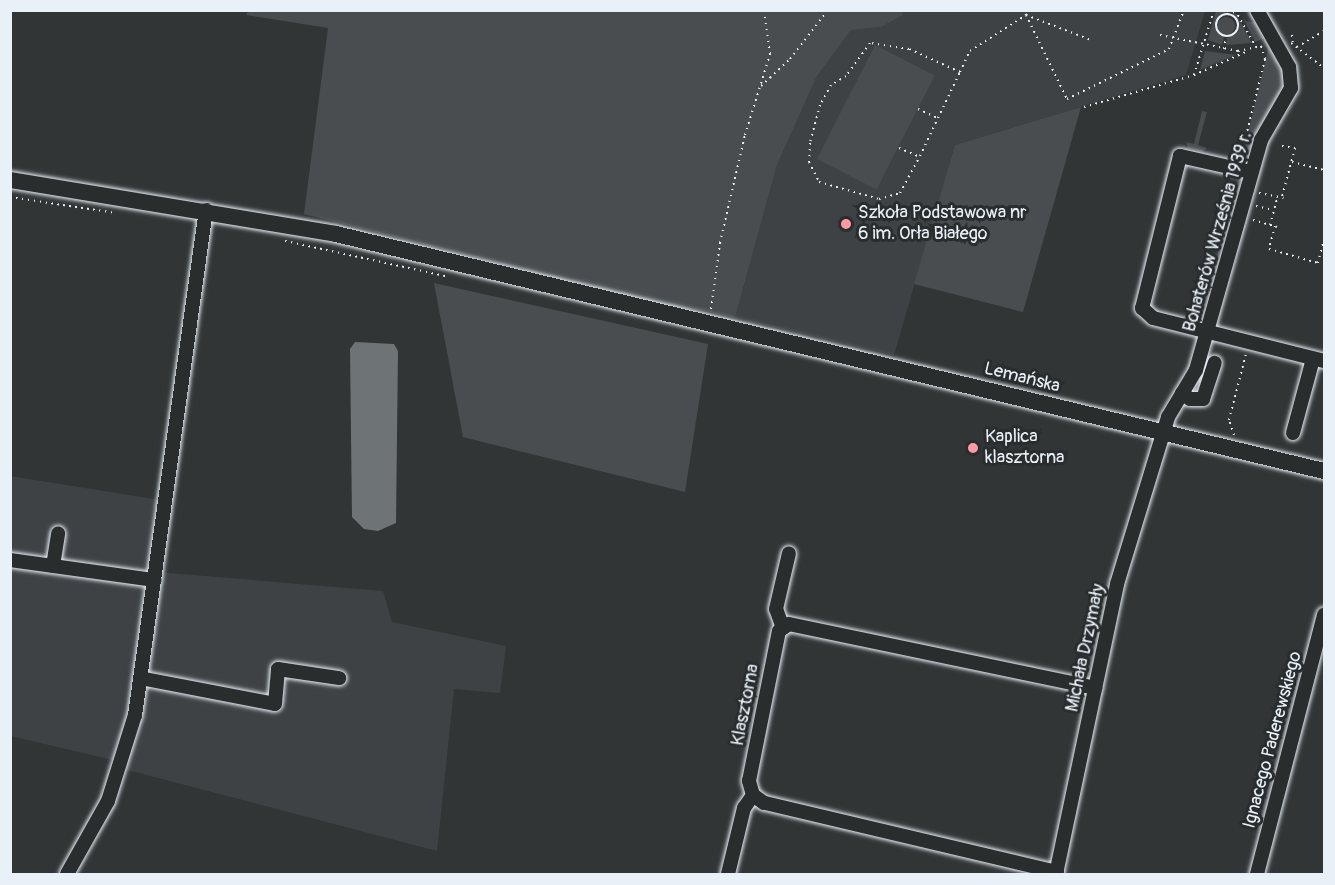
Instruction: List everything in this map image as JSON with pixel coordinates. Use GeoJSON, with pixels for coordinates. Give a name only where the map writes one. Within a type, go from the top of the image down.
{"type":"FeatureCollection","features":[{"type":"Feature","properties":{"kind":"main road","name":"Lemańska"},"geometry":{"type":"LineString","coordinates":[[10,180],[206,210],[336,234],[1324,471]]}},
{"type":"Feature","properties":{"kind":"street","name":"Bohaterów Września 1939 r."},"geometry":{"type":"LineString","coordinates":[[1163,433],[1171,408],[1196,370],[1251,172],[1264,135],[1291,88],[1292,75],[1257,10]]}},
{"type":"Feature","properties":{"kind":"street"},"geometry":{"type":"LineString","coordinates":[[1251,172],[1180,156],[1142,304],[1146,314],[1153,318],[1319,360],[1293,433]]}},
{"type":"Feature","properties":{"kind":"street"},"geometry":{"type":"LineString","coordinates":[[67,874],[108,801],[135,715],[206,210]]}},
{"type":"Feature","properties":{"kind":"street"},"geometry":{"type":"LineString","coordinates":[[1182,393],[1190,399],[1203,399],[1215,363]]}},
{"type":"Feature","properties":{"kind":"street","name":"Michała Drzymały"},"geometry":{"type":"LineString","coordinates":[[1057,873],[1117,584],[1163,433]]}},
{"type":"Feature","properties":{"kind":"street"},"geometry":{"type":"LineString","coordinates":[[53,566],[58,533]]}},
{"type":"Feature","properties":{"kind":"street"},"geometry":{"type":"LineString","coordinates":[[789,553],[776,609],[783,628],[789,624],[1095,688]]}},
{"type":"Feature","properties":{"kind":"street"},"geometry":{"type":"LineString","coordinates":[[10,560],[155,580]]}},
{"type":"Feature","properties":{"kind":"street","name":"Ignacego Paderewskiego"},"geometry":{"type":"LineString","coordinates":[[1257,874],[1324,615]]}},
{"type":"Feature","properties":{"kind":"street","name":"Klasztorna"},"geometry":{"type":"LineString","coordinates":[[753,795],[749,781],[779,632],[783,628]]}},
{"type":"Feature","properties":{"kind":"street"},"geometry":{"type":"LineString","coordinates":[[140,678],[275,704],[278,669],[339,678]]}},
{"type":"Feature","properties":{"kind":"street"},"geometry":{"type":"LineString","coordinates":[[728,874],[744,808],[753,795],[764,803],[1057,873]]}},
{"type":"Feature","properties":{"kind":"path"},"geometry":{"type":"LineString","coordinates":[[710,323],[720,243],[759,88],[770,54],[764,10]]}},
{"type":"Feature","properties":{"kind":"path"},"geometry":{"type":"LineString","coordinates":[[759,88],[790,59],[828,10]]}},
{"type":"Feature","properties":{"kind":"path"},"geometry":{"type":"LineString","coordinates":[[1024,10],[1067,99],[1169,49],[1184,10]]}},
{"type":"Feature","properties":{"kind":"path"},"geometry":{"type":"LineString","coordinates":[[1194,75],[1214,10]]}},
{"type":"Feature","properties":{"kind":"path"},"geometry":{"type":"LineString","coordinates":[[1221,10],[1228,13],[1235,18],[1238,26],[1234,34],[1226,37],[1218,33],[1215,24],[1219,17],[1228,13],[1236,12],[1256,47]]}},
{"type":"Feature","properties":{"kind":"path"},"geometry":{"type":"LineString","coordinates":[[1026,15],[1091,40]]}},
{"type":"Feature","properties":{"kind":"path"},"geometry":{"type":"LineString","coordinates":[[960,72],[909,49],[875,42],[825,94],[810,143],[812,172],[819,182],[879,199],[900,193],[920,156],[938,118],[960,72],[970,51],[1026,15]]}},
{"type":"Feature","properties":{"kind":"path"},"geometry":{"type":"LineString","coordinates":[[1297,47],[1324,32]]}},
{"type":"Feature","properties":{"kind":"path"},"geometry":{"type":"LineString","coordinates":[[1160,35],[1224,49],[1248,51]]}},
{"type":"Feature","properties":{"kind":"path"},"geometry":{"type":"LineString","coordinates":[[1292,35],[1293,45]]}},
{"type":"Feature","properties":{"kind":"path"},"geometry":{"type":"LineString","coordinates":[[1224,49],[1226,37]]}},
{"type":"Feature","properties":{"kind":"path"},"geometry":{"type":"LineString","coordinates":[[1287,40],[1324,68]]}},
{"type":"Feature","properties":{"kind":"path"},"geometry":{"type":"LineString","coordinates":[[1084,107],[1194,75],[1266,43]]}},
{"type":"Feature","properties":{"kind":"path"},"geometry":{"type":"LineString","coordinates":[[1231,166],[1232,157],[1243,148],[1265,59],[1261,46]]}},
{"type":"Feature","properties":{"kind":"path"},"geometry":{"type":"LineString","coordinates":[[918,109],[938,118]]}},
{"type":"Feature","properties":{"kind":"path"},"geometry":{"type":"LineString","coordinates":[[1254,191],[1283,197],[1295,148],[1282,146]]}},
{"type":"Feature","properties":{"kind":"path"},"geometry":{"type":"LineString","coordinates":[[899,148],[920,156]]}},
{"type":"Feature","properties":{"kind":"path"},"geometry":{"type":"LineString","coordinates":[[1292,162],[1324,170]]}},
{"type":"Feature","properties":{"kind":"path"},"geometry":{"type":"LineString","coordinates":[[1270,225],[1278,196]]}},
{"type":"Feature","properties":{"kind":"path"},"geometry":{"type":"LineString","coordinates":[[1250,204],[1274,211]]}},
{"type":"Feature","properties":{"kind":"path"},"geometry":{"type":"LineString","coordinates":[[1247,219],[1276,226],[1269,249],[1318,264],[1324,240]]}},
{"type":"Feature","properties":{"kind":"path"},"geometry":{"type":"LineString","coordinates":[[1234,438],[1229,420],[1240,386],[1246,350]]}},
{"type":"Feature","properties":{"kind":"path"},"geometry":{"type":"LineString","coordinates":[[1243,364],[1248,365]]}},
{"type":"Feature","properties":{"kind":"path"},"geometry":{"type":"LineString","coordinates":[[1232,406],[1237,407]]}},
{"type":"Feature","properties":{"kind":"shaded area"},"geometry":{"type":"Polygon","coordinates":[[[249,10],[902,10],[903,15],[881,27],[851,30],[817,76],[777,165],[735,318],[702,310],[681,309],[304,214],[328,28],[246,15],[249,10]]]}},
{"type":"Feature","properties":{"kind":"shaded area","name":"Szkoła Podstawowa nr 6 im. Orła Białego"},"geometry":{"type":"Polygon","coordinates":[[[902,11],[1205,11],[1186,75],[955,145],[894,355],[735,318],[777,165],[817,76],[851,30],[881,27],[902,15],[902,11]]]}},
{"type":"Feature","properties":{"kind":"shaded area"},"geometry":{"type":"Polygon","coordinates":[[[1216,11],[1227,12],[1217,18],[1214,26],[1224,37],[1222,45],[1208,40],[1216,11]]]}},
{"type":"Feature","properties":{"kind":"shaded area"},"geometry":{"type":"Polygon","coordinates":[[[1232,14],[1236,14],[1252,43],[1226,45],[1227,38],[1235,35],[1239,26],[1232,14]]]}},
{"type":"Feature","properties":{"kind":"shaded area"},"geometry":{"type":"Polygon","coordinates":[[[1242,16],[1246,21],[1258,23],[1265,38],[1255,42],[1242,16]]]}},
{"type":"Feature","properties":{"kind":"shaded area"},"geometry":{"type":"Polygon","coordinates":[[[1222,17],[1230,17],[1235,22],[1233,33],[1222,35],[1217,30],[1217,22],[1222,17]]]}},
{"type":"Feature","properties":{"kind":"shaded area"},"geometry":{"type":"Polygon","coordinates":[[[875,45],[935,75],[877,189],[817,159],[875,45]]]}},
{"type":"Feature","properties":{"kind":"shaded area"},"geometry":{"type":"Polygon","coordinates":[[[1269,46],[1283,73],[1283,88],[1251,148],[1236,158],[1244,149],[1269,46]]]}},
{"type":"Feature","properties":{"kind":"shaded area"},"geometry":{"type":"Polygon","coordinates":[[[1205,51],[1236,55],[1200,70],[1205,51]]]}},
{"type":"Feature","properties":{"kind":"shaded area"},"geometry":{"type":"Polygon","coordinates":[[[1081,107],[1023,312],[914,284],[955,145],[1081,107]]]}},
{"type":"Feature","properties":{"kind":"shaded area"},"geometry":{"type":"Polygon","coordinates":[[[1202,111],[1207,112],[1198,145],[1207,148],[1202,152],[1188,148],[1186,142],[1194,144],[1202,111]]]}},
{"type":"Feature","properties":{"kind":"shaded area"},"geometry":{"type":"Polygon","coordinates":[[[434,283],[708,344],[685,492],[463,437],[434,283]]]}},
{"type":"Feature","properties":{"kind":"shaded area"},"geometry":{"type":"Polygon","coordinates":[[[355,342],[394,344],[398,351],[396,523],[378,531],[364,529],[352,517],[350,349],[355,342]]]}},
{"type":"Feature","properties":{"kind":"shaded area"},"geometry":{"type":"Polygon","coordinates":[[[10,476],[166,501],[157,572],[383,591],[392,622],[506,646],[500,693],[454,689],[437,851],[120,768],[117,761],[11,736],[10,476]]]}},
{"type":"Feature","properties":{"kind":"place","name":"Szkoła Podstawowa nr 6 im. Orła Białego"},"geometry":{"type":"Point","coordinates":[846,224]}},
{"type":"Feature","properties":{"kind":"place","name":"Kaplica klasztorna"},"geometry":{"type":"Point","coordinates":[973,448]}}]}
